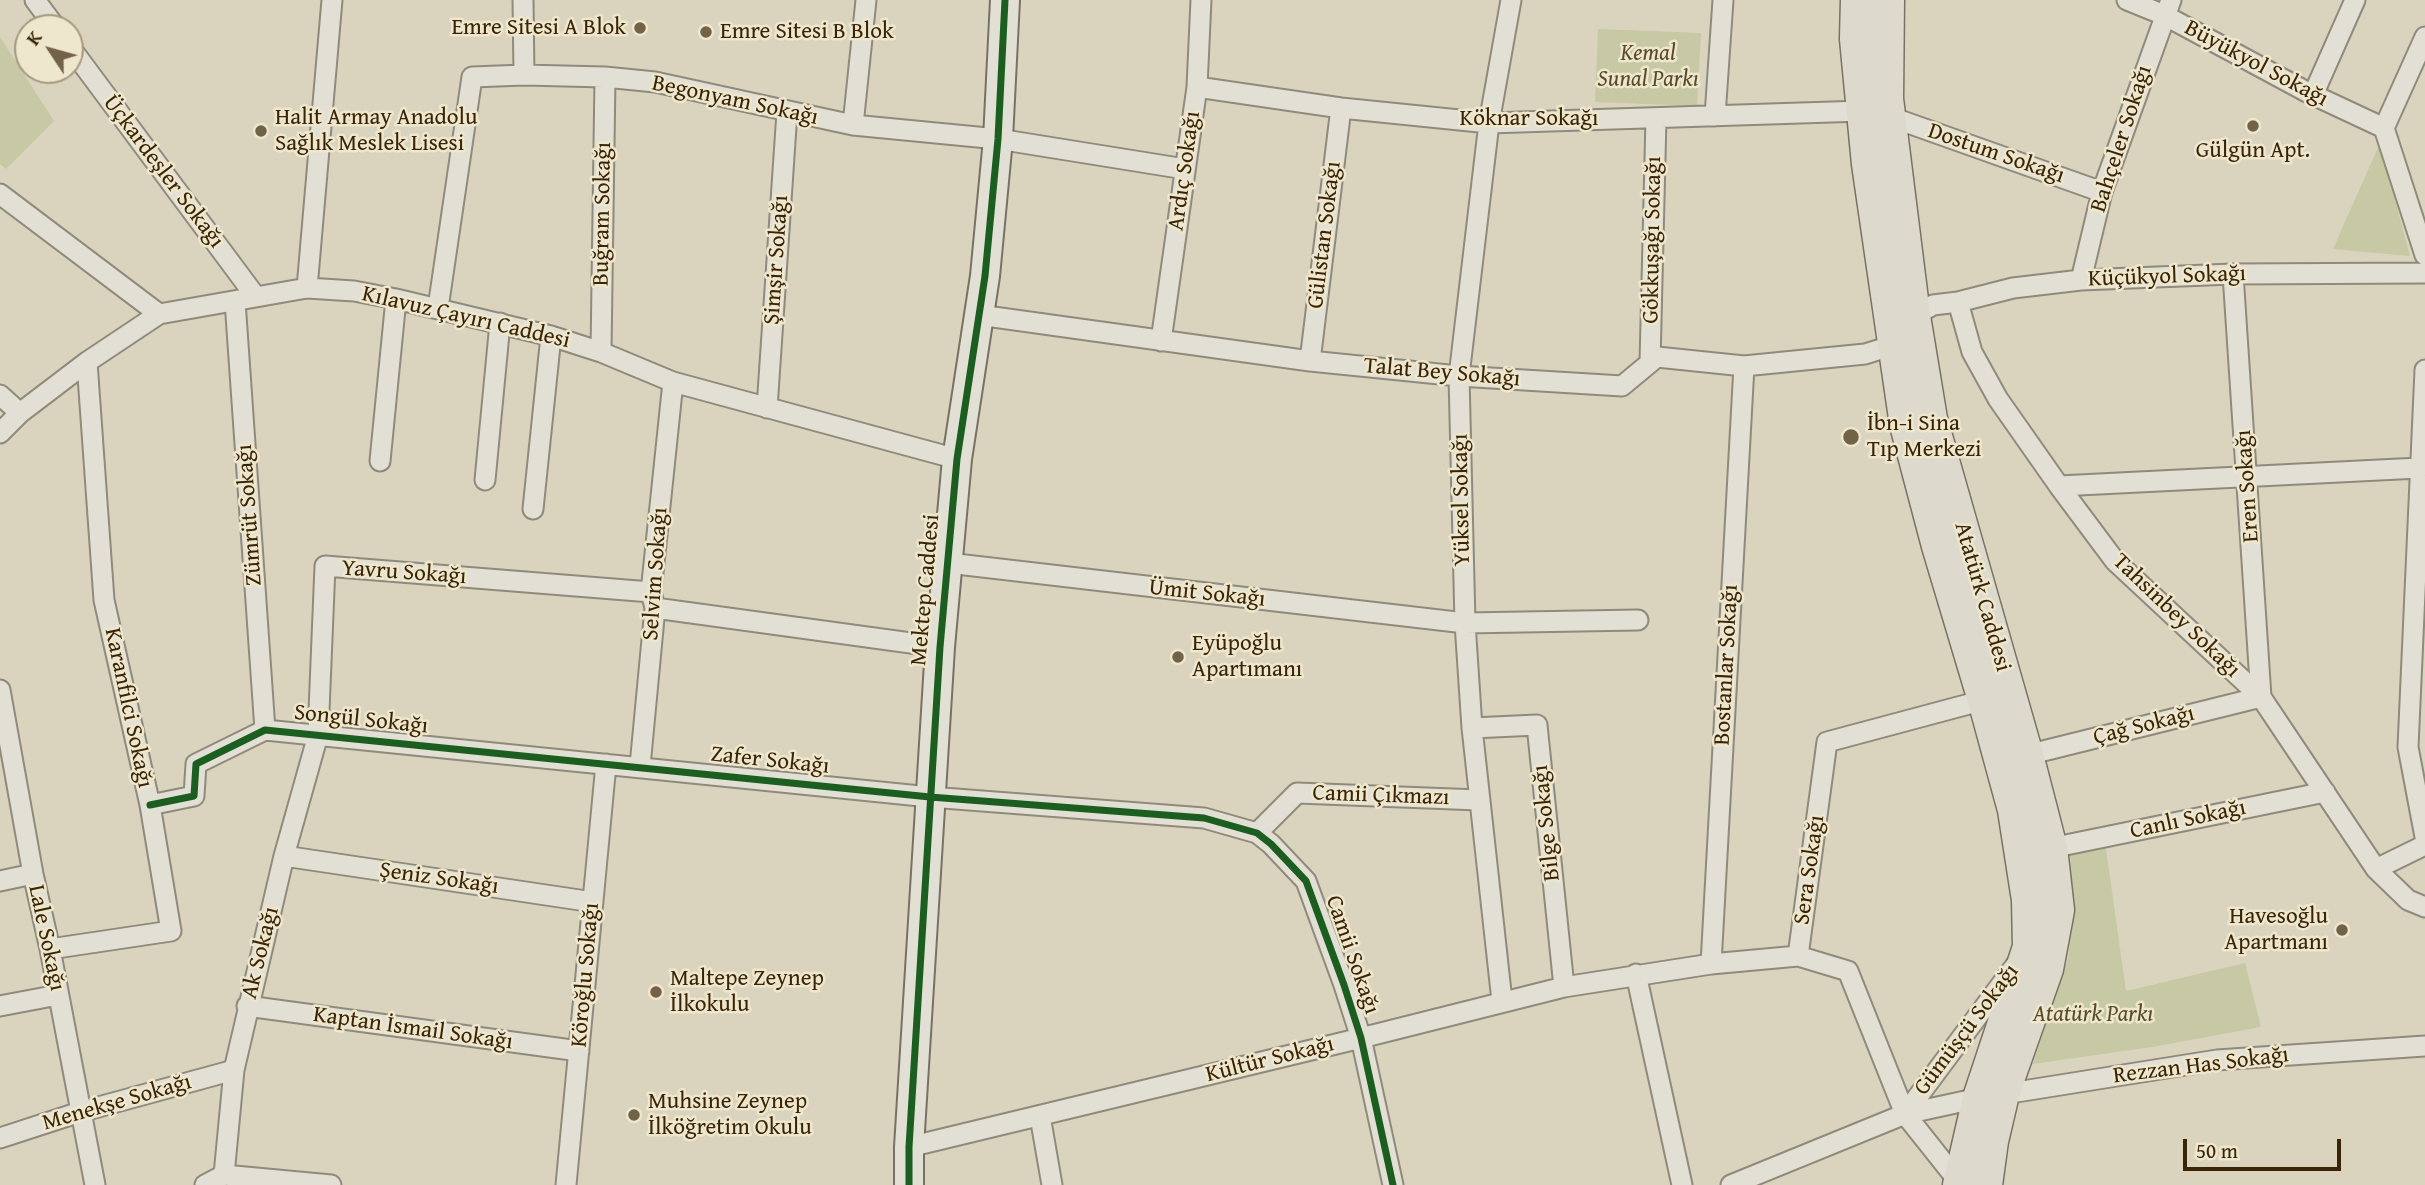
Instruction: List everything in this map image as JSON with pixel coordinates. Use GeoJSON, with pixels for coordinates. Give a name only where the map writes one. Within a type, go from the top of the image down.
{"type":"FeatureCollection","features":[{"type":"Feature","properties":{"kind":"main road","name":"Atatürk Caddesi"},"geometry":{"type":"LineString","coordinates":[[1857,0],[1856,39],[1877,114],[1931,419],[2051,848],[2058,910],[2047,969],[1991,1096]]}},
{"type":"Feature","properties":{"kind":"main road","name":"Atatürk Caddesi"},"geometry":{"type":"LineString","coordinates":[[1888,0],[1887,99],[1877,114],[1868,164],[1906,425],[2014,810],[2028,900],[2029,947],[1991,1096],[1992,1141],[1968,1184]]}},
{"type":"Feature","properties":{"kind":"street"},"geometry":{"type":"LineString","coordinates":[[307,288],[332,0]]}},
{"type":"Feature","properties":{"kind":"street"},"geometry":{"type":"LineString","coordinates":[[523,0],[524,75]]}},
{"type":"Feature","properties":{"kind":"street"},"geometry":{"type":"LineString","coordinates":[[853,125],[866,0]]}},
{"type":"Feature","properties":{"kind":"street","name":"Mektep Caddesi"},"geometry":{"type":"LineString","coordinates":[[909,1185],[909,1147],[940,647],[957,459],[979,315],[998,139],[1005,0]]}},
{"type":"Feature","properties":{"kind":"street","name":"Ardıç Sokağı"},"geometry":{"type":"LineString","coordinates":[[1161,341],[1197,87],[1201,0]]}},
{"type":"Feature","properties":{"kind":"street","name":"Yüksel Sokağı"},"geometry":{"type":"LineString","coordinates":[[1502,1001],[1472,728],[1465,623],[1459,376],[1489,123],[1511,0]]}},
{"type":"Feature","properties":{"kind":"street"},"geometry":{"type":"LineString","coordinates":[[1715,116],[1723,0]]}},
{"type":"Feature","properties":{"kind":"street","name":"Büyükyol Sokağı"},"geometry":{"type":"LineString","coordinates":[[2127,0],[2167,8],[2313,95],[2384,128]]}},
{"type":"Feature","properties":{"kind":"street"},"geometry":{"type":"LineString","coordinates":[[2313,95],[2355,0]]}},
{"type":"Feature","properties":{"kind":"street","name":"Bahçeler Sokağı"},"geometry":{"type":"LineString","coordinates":[[2081,280],[2102,191],[2167,8]]}},
{"type":"Feature","properties":{"kind":"street"},"geometry":{"type":"LineString","coordinates":[[2425,37],[2384,128],[2425,255]]}},
{"type":"Feature","properties":{"kind":"street","name":"Üçkardeşler Sokağı"},"geometry":{"type":"LineString","coordinates":[[84,66],[256,297]]}},
{"type":"Feature","properties":{"kind":"street","name":"Begonyam Sokağı"},"geometry":{"type":"LineString","coordinates":[[438,308],[472,77],[606,77],[655,82],[853,125],[998,139],[1185,169]]}},
{"type":"Feature","properties":{"kind":"street","name":"Buğram Sokağı"},"geometry":{"type":"LineString","coordinates":[[601,352],[606,77]]}},
{"type":"Feature","properties":{"kind":"street","name":"Köknar Sokağı"},"geometry":{"type":"LineString","coordinates":[[1197,87],[1341,108],[1489,123],[1877,114]]}},
{"type":"Feature","properties":{"kind":"street","name":"Gülistan Sokağı"},"geometry":{"type":"LineString","coordinates":[[1310,361],[1341,108]]}},
{"type":"Feature","properties":{"kind":"street","name":"Şimşir Sokağı"},"geometry":{"type":"LineString","coordinates":[[768,408],[787,112]]}},
{"type":"Feature","properties":{"kind":"street","name":"Dostum Sokağı"},"geometry":{"type":"LineString","coordinates":[[1877,114],[2102,191]]}},
{"type":"Feature","properties":{"kind":"street","name":"Gökkuşağı Sokağı"},"geometry":{"type":"LineString","coordinates":[[1650,362],[1656,118]]}},
{"type":"Feature","properties":{"kind":"street"},"geometry":{"type":"LineString","coordinates":[[0,194],[159,314]]}},
{"type":"Feature","properties":{"kind":"street","name":"Küçükyol Sokağı"},"geometry":{"type":"LineString","coordinates":[[1914,316],[1933,305],[1958,302],[2012,288],[2081,280],[2233,274],[2425,273]]}},
{"type":"Feature","properties":{"kind":"street","name":"Eren Sokağı"},"geometry":{"type":"LineString","coordinates":[[2233,274],[2261,697]]}},
{"type":"Feature","properties":{"kind":"street","name":"Kılavuz Çayırı Caddesi"},"geometry":{"type":"LineString","coordinates":[[0,433],[87,362],[159,314],[307,288],[354,291],[396,299],[551,336],[601,352],[673,382],[957,459]]}},
{"type":"Feature","properties":{"kind":"street"},"geometry":{"type":"LineString","coordinates":[[380,461],[396,299]]}},
{"type":"Feature","properties":{"kind":"street","name":"Zümrüt Sokağı"},"geometry":{"type":"LineString","coordinates":[[235,301],[265,730]]}},
{"type":"Feature","properties":{"kind":"street","name":"Tahsinbey Sokağı"},"geometry":{"type":"LineString","coordinates":[[1958,302],[1972,352],[1998,399],[2115,561],[2261,697],[2376,869],[2408,900],[2425,907]]}},
{"type":"Feature","properties":{"kind":"street","name":"Talat Bey Sokağı"},"geometry":{"type":"LineString","coordinates":[[979,315],[1310,361],[1459,376],[1622,386],[1650,362]]}},
{"type":"Feature","properties":{"kind":"street"},"geometry":{"type":"LineString","coordinates":[[1650,362],[1657,356],[1744,366],[1865,354],[1895,345],[1914,316]]}},
{"type":"Feature","properties":{"kind":"street"},"geometry":{"type":"LineString","coordinates":[[485,480],[500,323]]}},
{"type":"Feature","properties":{"kind":"street"},"geometry":{"type":"LineString","coordinates":[[533,509],[551,336]]}},
{"type":"Feature","properties":{"kind":"street","name":"Karanfilci Sokağı"},"geometry":{"type":"LineString","coordinates":[[50,949],[171,931],[150,805],[104,600],[87,362]]}},
{"type":"Feature","properties":{"kind":"street","name":"Bostanlar Sokağı"},"geometry":{"type":"LineString","coordinates":[[1711,964],[1744,366]]}},
{"type":"Feature","properties":{"kind":"street"},"geometry":{"type":"LineString","coordinates":[[2425,370],[2408,747],[2425,837]]}},
{"type":"Feature","properties":{"kind":"street","name":"Selvim Sokağı"},"geometry":{"type":"LineString","coordinates":[[640,766],[673,382]]}},
{"type":"Feature","properties":{"kind":"street"},"geometry":{"type":"LineString","coordinates":[[0,395],[20,414]]}},
{"type":"Feature","properties":{"kind":"street"},"geometry":{"type":"LineString","coordinates":[[2059,486],[2419,468]]}},
{"type":"Feature","properties":{"kind":"street","name":"Ümit Sokağı"},"geometry":{"type":"LineString","coordinates":[[948,563],[1465,623],[1637,620]]}},
{"type":"Feature","properties":{"kind":"street","name":"Yavru Sokağı"},"geometry":{"type":"LineString","coordinates":[[318,735],[325,566],[653,600],[940,647]]}},
{"type":"Feature","properties":{"kind":"street","name":"Lale Sokağı"},"geometry":{"type":"LineString","coordinates":[[0,690],[6,761],[50,949],[95,1185]]}},
{"type":"Feature","properties":{"kind":"street","name":"Çağ Sokağı"},"geometry":{"type":"LineString","coordinates":[[2027,755],[2261,697]]}},
{"type":"Feature","properties":{"kind":"street","name":"Sera Sokağı"},"geometry":{"type":"LineString","coordinates":[[1905,1114],[1848,971],[1798,956],[1827,742],[1984,700]]}},
{"type":"Feature","properties":{"kind":"street","name":"Bilge Sokağı"},"geometry":{"type":"LineString","coordinates":[[1472,728],[1537,725],[1564,987]]}},
{"type":"Feature","properties":{"kind":"street","name":"Songül Sokağı"},"geometry":{"type":"LineString","coordinates":[[150,805],[194,796],[196,764],[265,730],[606,764]]}},
{"type":"Feature","properties":{"kind":"street","name":"Ak Sokağı"},"geometry":{"type":"LineString","coordinates":[[224,1175],[234,1070],[247,1006],[284,856],[318,735]]}},
{"type":"Feature","properties":{"kind":"street","name":"Zafer Sokağı"},"geometry":{"type":"LineString","coordinates":[[606,764],[930,797]]}},
{"type":"Feature","properties":{"kind":"street","name":"Köroğlu Sokağı"},"geometry":{"type":"LineString","coordinates":[[566,1185],[606,764]]}},
{"type":"Feature","properties":{"kind":"street","name":"Canlı Sokağı"},"geometry":{"type":"LineString","coordinates":[[2051,848],[2325,792]]}},
{"type":"Feature","properties":{"kind":"street","name":"Camii Çıkmazı"},"geometry":{"type":"LineString","coordinates":[[1257,833],[1297,793],[1479,800]]}},
{"type":"Feature","properties":{"kind":"street","name":"Camii Sokağı"},"geometry":{"type":"LineString","coordinates":[[930,797],[1205,818],[1257,833],[1271,844],[1306,881],[1344,985],[1361,1038],[1393,1185]]}},
{"type":"Feature","properties":{"kind":"street"},"geometry":{"type":"LineString","coordinates":[[2376,869],[2425,845]]}},
{"type":"Feature","properties":{"kind":"street","name":"Şeniz Sokağı"},"geometry":{"type":"LineString","coordinates":[[284,856],[593,902]]}},
{"type":"Feature","properties":{"kind":"street"},"geometry":{"type":"LineString","coordinates":[[0,881],[33,874]]}},
{"type":"Feature","properties":{"kind":"street","name":"Gümüşçü Sokağı"},"geometry":{"type":"LineString","coordinates":[[1905,1114],[2029,947]]}},
{"type":"Feature","properties":{"kind":"street","name":"Kültür Sokağı"},"geometry":{"type":"LineString","coordinates":[[909,1147],[1564,987],[1711,964],[1798,956]]}},
{"type":"Feature","properties":{"kind":"street"},"geometry":{"type":"LineString","coordinates":[[1636,974],[1682,1185]]}},
{"type":"Feature","properties":{"kind":"street"},"geometry":{"type":"LineString","coordinates":[[0,1006],[58,995]]}},
{"type":"Feature","properties":{"kind":"street","name":"Kaptan İsmail Sokağı"},"geometry":{"type":"LineString","coordinates":[[247,1006],[579,1051]]}},
{"type":"Feature","properties":{"kind":"street","name":"Rezzan Has Sokağı"},"geometry":{"type":"LineString","coordinates":[[1991,1096],[2217,1060],[2425,1046]]}},
{"type":"Feature","properties":{"kind":"street","name":"Menekşe Sokağı"},"geometry":{"type":"LineString","coordinates":[[0,1138],[80,1112],[234,1070]]}},
{"type":"Feature","properties":{"kind":"street","name":"Gümüşçü Sokağı"},"geometry":{"type":"LineString","coordinates":[[1731,1185],[1905,1114],[1991,1096]]}},
{"type":"Feature","properties":{"kind":"street","name":"Gümüşçü Sokağı"},"geometry":{"type":"LineString","coordinates":[[1905,1114],[1968,1184]]}},
{"type":"Feature","properties":{"kind":"street"},"geometry":{"type":"LineString","coordinates":[[1040,1116],[1052,1185]]}},
{"type":"Feature","properties":{"kind":"street"},"geometry":{"type":"LineString","coordinates":[[205,1185],[224,1175],[331,1185]]}},
{"type":"Feature","properties":{"kind":"green space","name":"Kemal Sunal Parkı"},"geometry":{"type":"Polygon","coordinates":[[[1598,29],[1701,33],[1697,106],[1595,102],[1598,29]]]}},
{"type":"Feature","properties":{"kind":"green space"},"geometry":{"type":"Polygon","coordinates":[[[0,37],[14,59],[14,84],[30,84],[54,121],[6,169],[0,164],[0,37]]]}},
{"type":"Feature","properties":{"kind":"green space"},"geometry":{"type":"Polygon","coordinates":[[[2380,143],[2410,256],[2333,249],[2380,143]]]}},
{"type":"Feature","properties":{"kind":"green space","name":"Atatürk Parkı"},"geometry":{"type":"Polygon","coordinates":[[[2105,842],[2126,991],[2245,963],[2261,1027],[2152,1047],[2033,1064],[2068,958],[2073,915],[2070,854],[2105,842]]]}},
{"type":"Feature","properties":{"kind":"cycle path"},"geometry":{"type":"LineString","coordinates":[[909,1185],[909,1147],[940,647],[957,459],[985,276],[998,139],[1005,0]]}},
{"type":"Feature","properties":{"kind":"cycle path"},"geometry":{"type":"LineString","coordinates":[[150,805],[194,796],[196,764],[265,730],[930,797],[1204,818],[1257,833],[1306,881],[1361,1038],[1393,1185]]}},
{"type":"Feature","properties":{"kind":"place","name":"Emre Sitesi A Blok"},"geometry":{"type":"Point","coordinates":[640,28]}},
{"type":"Feature","properties":{"kind":"place","name":"Emre Sitesi B Blok"},"geometry":{"type":"Point","coordinates":[706,32]}},
{"type":"Feature","properties":{"kind":"place","name":"Gülgün Apt."},"geometry":{"type":"Point","coordinates":[2253,126]}},
{"type":"Feature","properties":{"kind":"place","name":"Halit Armay Anadolu Sağlık Meslek Lisesi"},"geometry":{"type":"Point","coordinates":[261,131]}},
{"type":"Feature","properties":{"kind":"place","name":"İbn-i Sina Tıp Merkezi"},"geometry":{"type":"Point","coordinates":[1851,437]}},
{"type":"Feature","properties":{"kind":"place","name":"Eyüpoğlu Apartımanı"},"geometry":{"type":"Point","coordinates":[1178,657]}},
{"type":"Feature","properties":{"kind":"place","name":"Havesoğlu Apartmanı"},"geometry":{"type":"Point","coordinates":[2342,930]}},
{"type":"Feature","properties":{"kind":"place","name":"Maltepe Zeynep İlkokulu"},"geometry":{"type":"Point","coordinates":[656,992]}},
{"type":"Feature","properties":{"kind":"place","name":"Muhsine Zeynep İlköğretim Okulu"},"geometry":{"type":"Point","coordinates":[634,1115]}}]}
